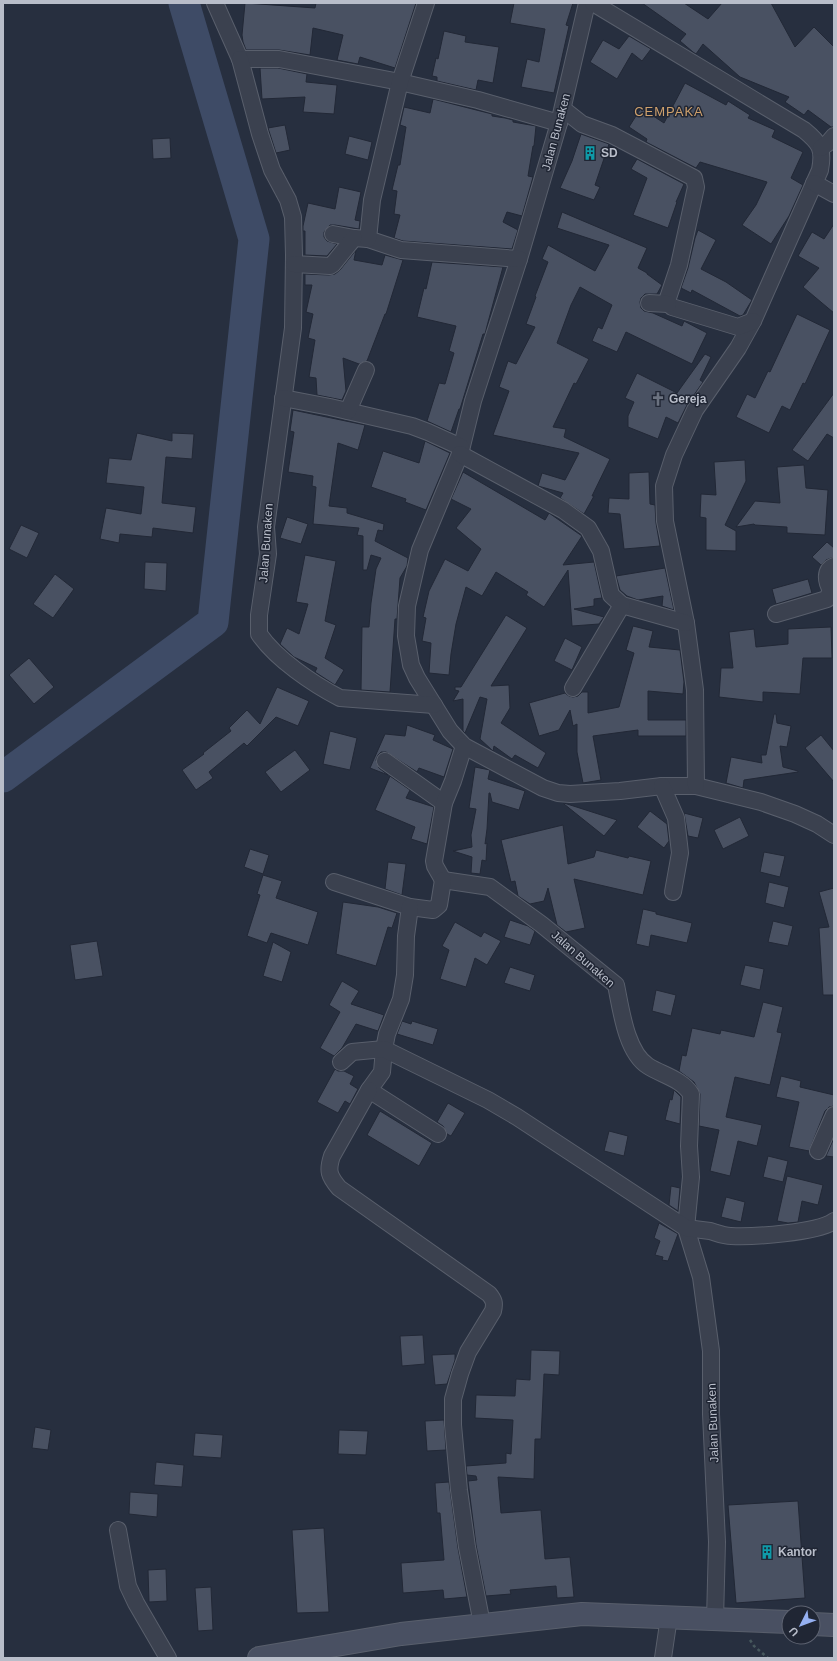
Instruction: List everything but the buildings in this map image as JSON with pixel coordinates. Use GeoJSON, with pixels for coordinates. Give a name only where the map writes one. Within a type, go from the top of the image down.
{"type":"FeatureCollection","features":[{"type":"Feature","properties":{"kind":"main road"},"geometry":{"type":"LineString","coordinates":[[259,1658],[344,1643],[482,1624],[582,1614],[781,1622]]}},
{"type":"Feature","properties":{"kind":"main road"},"geometry":{"type":"LineString","coordinates":[[821,1624],[834,1625]]}},
{"type":"Feature","properties":{"kind":"street","name":"Jalan Bunaken"},"geometry":{"type":"LineString","coordinates":[[215,3],[240,60],[260,134],[272,170],[288,200],[293,217],[293,328],[288,377],[283,398],[266,527],[268,554],[259,616],[259,634],[281,659],[328,692],[340,698],[434,705]]}},
{"type":"Feature","properties":{"kind":"street"},"geometry":{"type":"LineString","coordinates":[[294,264],[330,266],[361,239],[372,200],[400,82],[426,3]]}},
{"type":"Feature","properties":{"kind":"street","name":"Jalan Bunaken"},"geometry":{"type":"LineString","coordinates":[[587,3],[561,116],[519,259],[474,401],[461,451],[420,550],[407,606],[406,636],[411,665],[417,678],[450,731],[464,746],[543,788],[558,793],[620,791],[662,786],[696,786],[761,802],[802,817],[834,835]]}},
{"type":"Feature","properties":{"kind":"street"},"geometry":{"type":"LineString","coordinates":[[593,3],[804,130],[821,148],[822,161],[820,170],[753,321],[738,348],[695,410],[674,454],[664,486],[665,521],[686,623],[695,690],[696,786]]}},
{"type":"Feature","properties":{"kind":"street"},"geometry":{"type":"LineString","coordinates":[[240,60],[279,59],[400,82],[478,100],[561,116],[612,135],[694,178],[696,187],[678,265],[667,301],[668,304]]}},
{"type":"Feature","properties":{"kind":"street"},"geometry":{"type":"LineString","coordinates":[[821,148],[828,144],[834,136]]}},
{"type":"Feature","properties":{"kind":"street"},"geometry":{"type":"LineString","coordinates":[[814,183],[834,194]]}},
{"type":"Feature","properties":{"kind":"street"},"geometry":{"type":"LineString","coordinates":[[332,234],[361,239],[401,250],[519,259]]}},
{"type":"Feature","properties":{"kind":"street"},"geometry":{"type":"LineString","coordinates":[[649,302],[668,304],[672,307],[738,327],[753,321]]}},
{"type":"Feature","properties":{"kind":"street"},"geometry":{"type":"LineString","coordinates":[[348,411],[366,370]]}},
{"type":"Feature","properties":{"kind":"street"},"geometry":{"type":"LineString","coordinates":[[283,398],[412,426],[461,451],[564,510],[588,528],[601,551],[611,595],[622,605],[686,623]]}},
{"type":"Feature","properties":{"kind":"street"},"geometry":{"type":"LineString","coordinates":[[776,614],[827,599],[831,590],[828,586],[827,573],[831,567],[834,566]]}},
{"type":"Feature","properties":{"kind":"street"},"geometry":{"type":"LineString","coordinates":[[574,688],[622,605]]}},
{"type":"Feature","properties":{"kind":"street"},"geometry":{"type":"LineString","coordinates":[[334,882],[410,907],[427,910],[436,908],[439,905],[443,880],[434,866],[434,861],[444,803],[453,781],[464,746]]}},
{"type":"Feature","properties":{"kind":"street"},"geometry":{"type":"LineString","coordinates":[[385,761],[444,803]]}},
{"type":"Feature","properties":{"kind":"street"},"geometry":{"type":"LineString","coordinates":[[662,786],[676,818],[680,853],[673,892]]}},
{"type":"Feature","properties":{"kind":"street","name":"Jalan Bunaken"},"geometry":{"type":"LineString","coordinates":[[443,880],[490,887],[541,924],[616,985],[625,1030],[636,1052],[646,1065],[687,1087],[691,1094],[689,1146],[690,1177],[686,1228],[701,1277],[711,1351],[711,1414],[717,1542],[715,1620]]}},
{"type":"Feature","properties":{"kind":"street"},"geometry":{"type":"LineString","coordinates":[[410,907],[406,936],[405,975],[401,999],[387,1034],[382,1072],[369,1090],[332,1156],[328,1167],[331,1178],[339,1188],[489,1294],[495,1304],[493,1311],[468,1352],[453,1399],[453,1425],[459,1490],[467,1547],[482,1624]]}},
{"type":"Feature","properties":{"kind":"street"},"geometry":{"type":"LineString","coordinates":[[341,1062],[352,1052],[384,1049],[488,1100],[517,1116],[686,1228],[710,1231],[730,1236],[759,1235],[813,1229],[828,1225],[834,1220]]}},
{"type":"Feature","properties":{"kind":"street"},"geometry":{"type":"LineString","coordinates":[[369,1090],[438,1134]]}},
{"type":"Feature","properties":{"kind":"street"},"geometry":{"type":"LineString","coordinates":[[818,1151],[834,1115]]}},
{"type":"Feature","properties":{"kind":"street"},"geometry":{"type":"LineString","coordinates":[[118,1530],[128,1586],[136,1603],[168,1658]]}},
{"type":"Feature","properties":{"kind":"street"},"geometry":{"type":"LineString","coordinates":[[663,1658],[669,1617]]}},
{"type":"Feature","properties":{"kind":"waterway"},"geometry":{"type":"LineString","coordinates":[[3,777],[213,622],[254,239],[184,3]]}},
{"type":"Feature","properties":{"kind":"place","name":"SD"},"geometry":{"type":"Point","coordinates":[590,153]}},
{"type":"Feature","properties":{"kind":"place","name":"Gereja"},"geometry":{"type":"Point","coordinates":[658,399]}},
{"type":"Feature","properties":{"kind":"place","name":"Kantor"},"geometry":{"type":"Point","coordinates":[767,1552]}},
{"type":"Feature","properties":{"kind":"district","name":"CEMPAKA"},"geometry":{"type":"Point","coordinates":[669,111]}}]}
